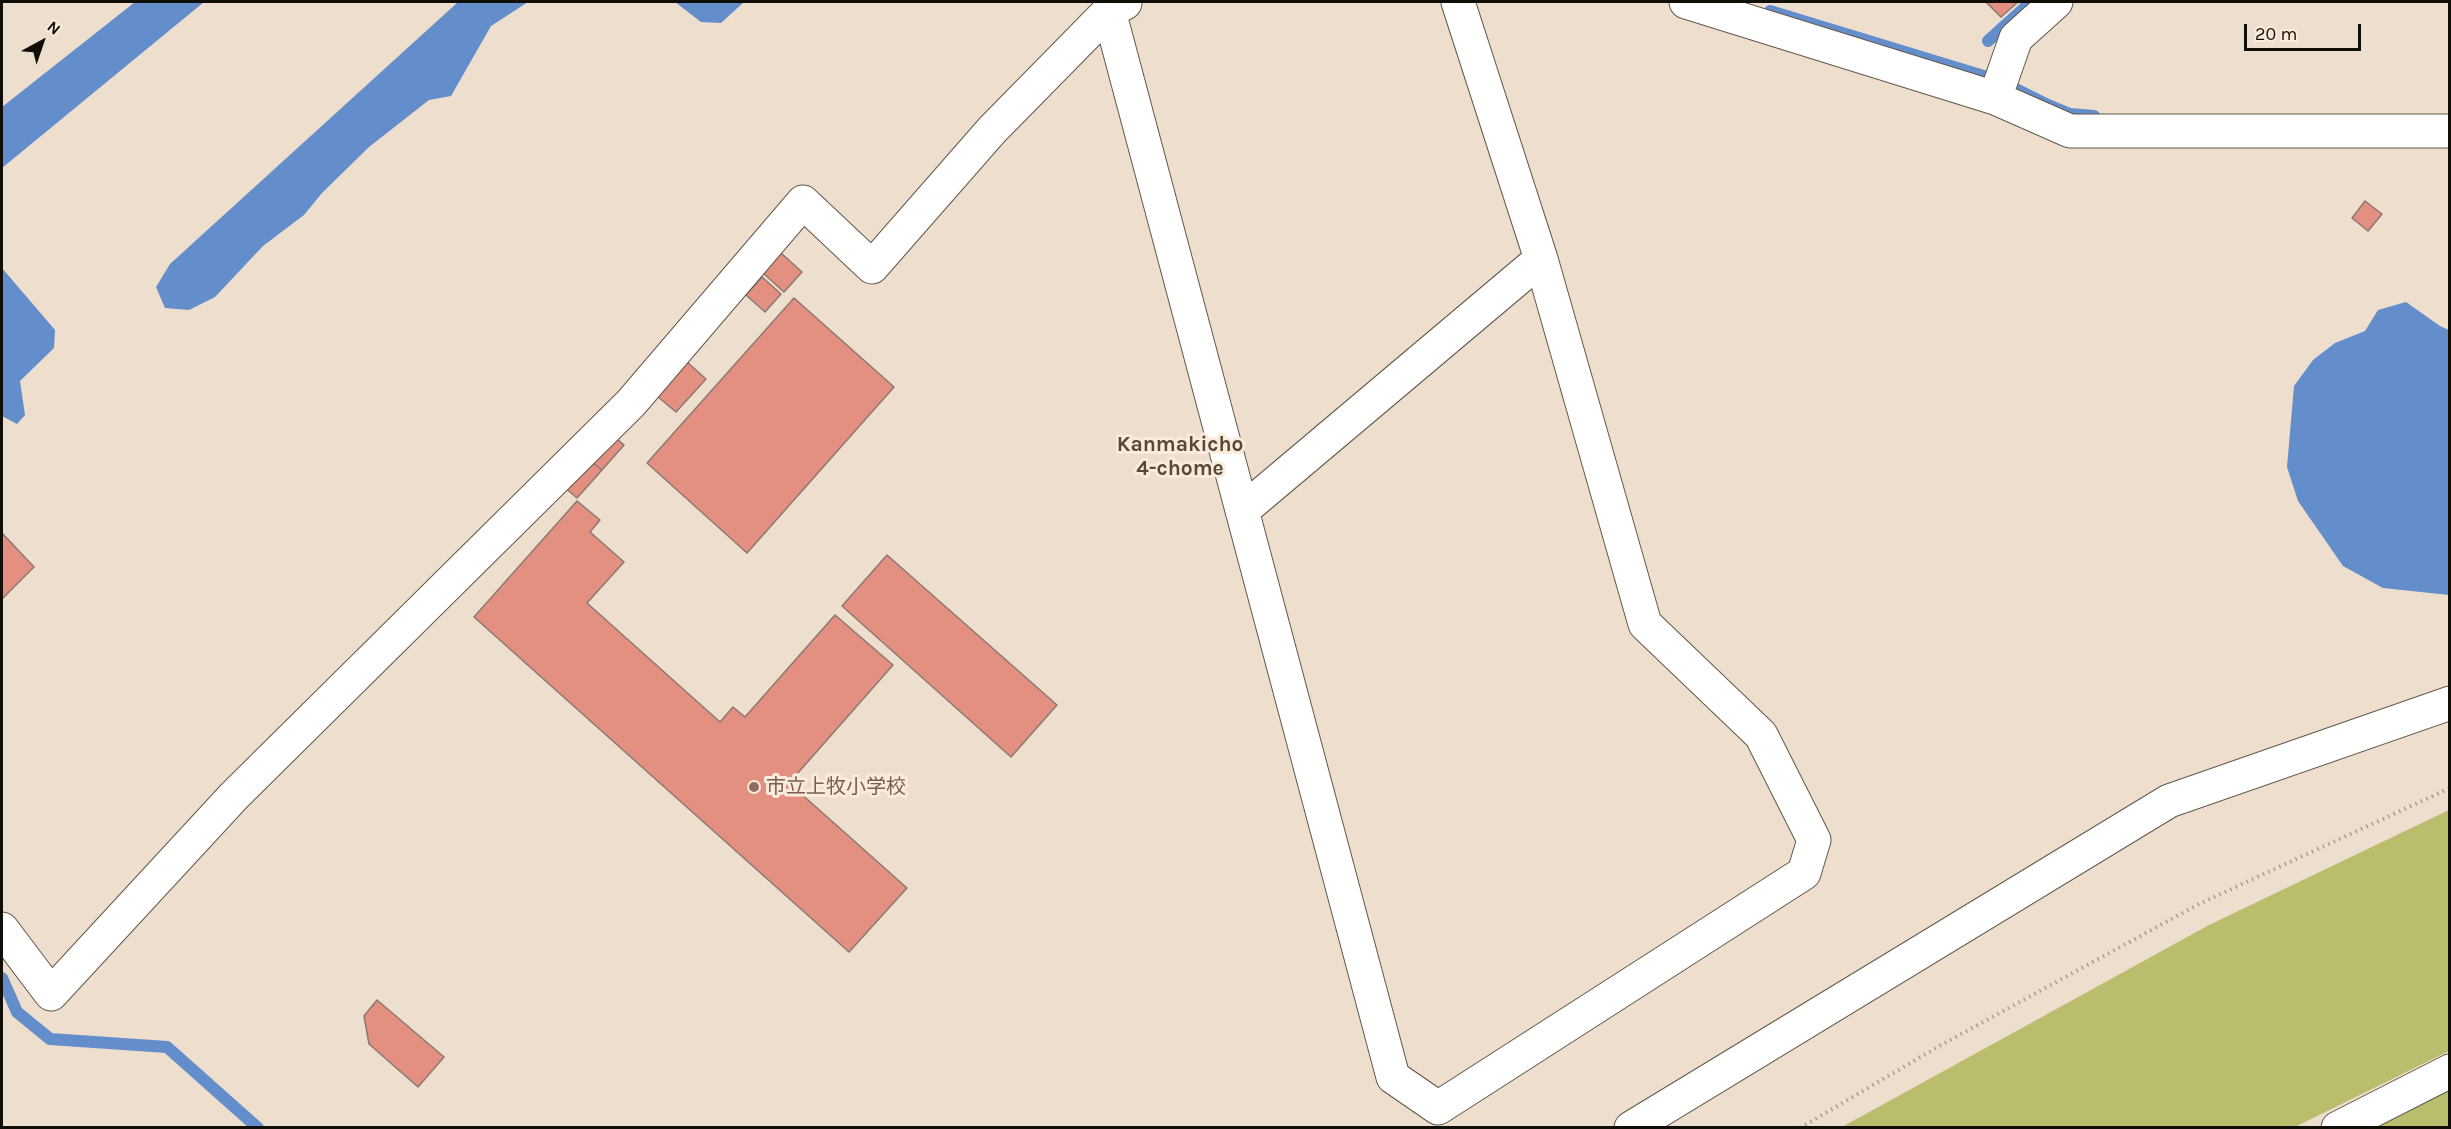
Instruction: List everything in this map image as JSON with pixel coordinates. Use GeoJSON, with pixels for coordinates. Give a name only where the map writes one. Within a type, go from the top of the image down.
{"type":"FeatureCollection","features":[{"type":"Feature","properties":{"kind":"street"},"geometry":{"type":"LineString","coordinates":[[1118,6],[1242,511],[1393,1077],[1438,1108],[1804,873],[1814,840],[1761,735],[1645,624],[1541,259],[1458,2]]}},
{"type":"Feature","properties":{"kind":"street"},"geometry":{"type":"LineString","coordinates":[[1686,2],[1995,98],[2070,131],[2450,131]]}},
{"type":"Feature","properties":{"kind":"street"},"geometry":{"type":"LineString","coordinates":[[1995,98],[2016,38],[2056,2]]}},
{"type":"Feature","properties":{"kind":"street"},"geometry":{"type":"LineString","coordinates":[[2,929],[51,994],[234,796],[631,403],[803,202],[872,267],[992,130],[1118,6]]}},
{"type":"Feature","properties":{"kind":"street"},"geometry":{"type":"LineString","coordinates":[[1242,511],[1541,259]]}},
{"type":"Feature","properties":{"kind":"street"},"geometry":{"type":"LineString","coordinates":[[1631,1128],[2169,801],[2450,703]]}},
{"type":"Feature","properties":{"kind":"street"},"geometry":{"type":"LineString","coordinates":[[2338,1128],[2450,1071]]}},
{"type":"Feature","properties":{"kind":"path"},"geometry":{"type":"LineString","coordinates":[[1800,1128],[1941,1046],[2199,904],[2450,788]]}},
{"type":"Feature","properties":{"kind":"green space"},"geometry":{"type":"Polygon","coordinates":[[[2449,810],[2449,1051],[2295,1127],[1842,1127],[2209,925],[2449,810]]]}},
{"type":"Feature","properties":{"kind":"green space"},"geometry":{"type":"Polygon","coordinates":[[[2449,1090],[2449,1127],[2372,1127],[2449,1090]]]}},
{"type":"Feature","properties":{"kind":"water"},"geometry":{"type":"Polygon","coordinates":[[[135,2],[204,2],[2,168],[2,107],[135,2]]]}},
{"type":"Feature","properties":{"kind":"water"},"geometry":{"type":"Polygon","coordinates":[[[458,2],[528,2],[491,26],[451,96],[429,100],[369,147],[322,193],[304,215],[263,246],[215,297],[189,310],[165,308],[156,287],[170,264],[458,2]]]}},
{"type":"Feature","properties":{"kind":"water"},"geometry":{"type":"Polygon","coordinates":[[[675,2],[744,2],[721,23],[701,22],[675,2]]]}},
{"type":"Feature","properties":{"kind":"water"},"geometry":{"type":"Polygon","coordinates":[[[2,268],[55,330],[54,348],[20,381],[25,415],[17,424],[2,416],[2,268]]]}},
{"type":"Feature","properties":{"kind":"water"},"geometry":{"type":"Polygon","coordinates":[[[2406,302],[2449,330],[2449,595],[2383,588],[2343,566],[2298,501],[2287,467],[2294,386],[2313,360],[2335,343],[2365,331],[2378,310],[2406,302]]]}},
{"type":"Feature","properties":{"kind":"building"},"geometry":{"type":"Polygon","coordinates":[[[1986,2],[2018,2],[2001,17],[1986,2]]]}},
{"type":"Feature","properties":{"kind":"building"},"geometry":{"type":"Polygon","coordinates":[[[2365,201],[2382,214],[2368,231],[2352,218],[2365,201]]]}},
{"type":"Feature","properties":{"kind":"building"},"geometry":{"type":"Polygon","coordinates":[[[781,253],[802,272],[784,292],[763,273],[781,253]]]}},
{"type":"Feature","properties":{"kind":"building"},"geometry":{"type":"Polygon","coordinates":[[[762,277],[781,294],[765,312],[746,295],[762,277]]]}},
{"type":"Feature","properties":{"kind":"building"},"geometry":{"type":"Polygon","coordinates":[[[794,298],[894,387],[747,553],[647,463],[794,298]]]}},
{"type":"Feature","properties":{"kind":"building"},"geometry":{"type":"Polygon","coordinates":[[[687,362],[706,379],[676,412],[657,396],[687,362]]]}},
{"type":"Feature","properties":{"kind":"building"},"geometry":{"type":"Polygon","coordinates":[[[609,432],[624,445],[602,470],[586,457],[609,432]]]}},
{"type":"Feature","properties":{"kind":"building"},"geometry":{"type":"Polygon","coordinates":[[[586,457],[602,470],[577,498],[557,481],[586,457]]]}},
{"type":"Feature","properties":{"kind":"building"},"geometry":{"type":"Polygon","coordinates":[[[577,501],[600,520],[590,532],[624,562],[587,603],[720,722],[733,707],[745,717],[835,615],[893,665],[789,783],[907,888],[849,952],[474,617],[577,501]]]}},
{"type":"Feature","properties":{"kind":"building"},"geometry":{"type":"Polygon","coordinates":[[[2,533],[34,567],[2,599],[2,533]]]}},
{"type":"Feature","properties":{"kind":"building"},"geometry":{"type":"Polygon","coordinates":[[[887,555],[1057,705],[1011,757],[842,606],[887,555]]]}},
{"type":"Feature","properties":{"kind":"building"},"geometry":{"type":"Polygon","coordinates":[[[377,1000],[444,1057],[418,1087],[369,1044],[364,1016],[377,1000]]]}},
{"type":"Feature","properties":{"kind":"waterway"},"geometry":{"type":"LineString","coordinates":[[1988,41],[2031,2]]}},
{"type":"Feature","properties":{"kind":"waterway"},"geometry":{"type":"LineString","coordinates":[[1770,11],[2000,81],[2070,114],[2094,116]]}},
{"type":"Feature","properties":{"kind":"waterway"},"geometry":{"type":"LineString","coordinates":[[2,978],[17,1012],[50,1039],[167,1047],[258,1128]]}},
{"type":"Feature","properties":{"kind":"place","name":"市立上牧小学校"},"geometry":{"type":"Point","coordinates":[754,787]}},
{"type":"Feature","properties":{"kind":"district","name":"Kanmakicho 4-chome"},"geometry":{"type":"Point","coordinates":[1180,457]}}]}
